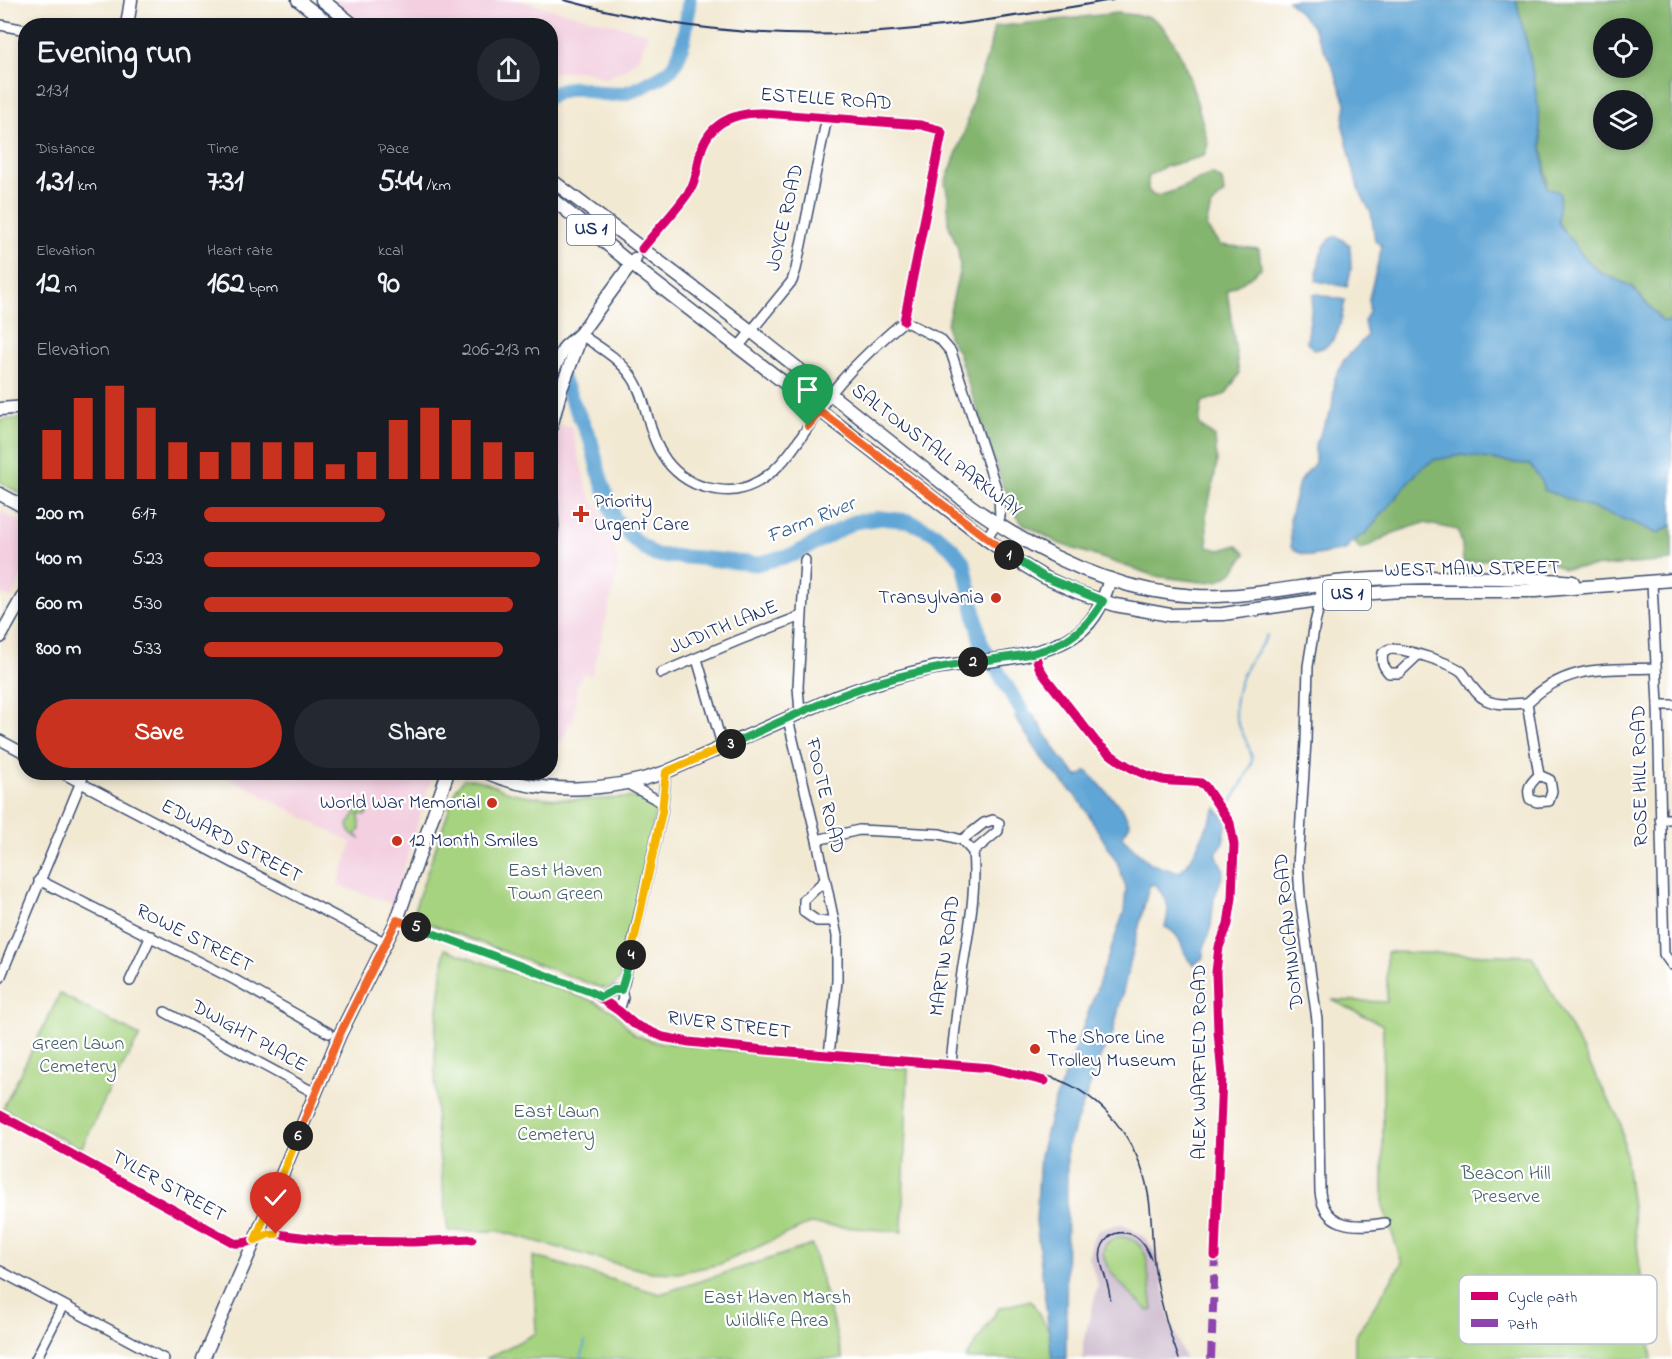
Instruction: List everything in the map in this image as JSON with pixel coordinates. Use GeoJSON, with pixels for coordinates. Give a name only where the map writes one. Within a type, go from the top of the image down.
{"type":"FeatureCollection","features":[{"type":"Feature","properties":{"kind":"main road"},"geometry":{"type":"LineString","coordinates":[[128,18],[131,0]]}},
{"type":"Feature","properties":{"kind":"main road"},"geometry":{"type":"LineString","coordinates":[[298,0],[321,18]]}},
{"type":"Feature","properties":{"kind":"main road"},"geometry":{"type":"LineString","coordinates":[[322,0],[345,18]]}},
{"type":"Feature","properties":{"kind":"main road","name":"SALTONSTALL PARKWAY"},"geometry":{"type":"LineString","coordinates":[[558,185],[751,331],[996,524],[1030,543],[1110,579]]}},
{"type":"Feature","properties":{"kind":"main road","name":"SALTONSTALL PARKWAY"},"geometry":{"type":"LineString","coordinates":[[558,204],[631,264],[986,539],[1044,577],[1103,601]]}},
{"type":"Feature","properties":{"kind":"main road"},"geometry":{"type":"LineString","coordinates":[[558,360],[568,343],[580,334],[642,249]]}},
{"type":"Feature","properties":{"kind":"main road"},"geometry":{"type":"LineString","coordinates":[[558,398],[580,334]]}},
{"type":"Feature","properties":{"kind":"main road"},"geometry":{"type":"LineString","coordinates":[[0,409],[18,408]]}},
{"type":"Feature","properties":{"kind":"main road"},"geometry":{"type":"LineString","coordinates":[[0,494],[18,504]]}},
{"type":"Feature","properties":{"kind":"main road"},"geometry":{"type":"LineString","coordinates":[[1019,562],[1030,543]]}},
{"type":"Feature","properties":{"kind":"main road","name":"WEST MAIN STREET"},"geometry":{"type":"LineString","coordinates":[[1110,579],[1132,586],[1195,596],[1244,595],[1320,584],[1403,578],[1558,580],[1592,585]]}},
{"type":"Feature","properties":{"kind":"main road"},"geometry":{"type":"LineString","coordinates":[[507,780],[566,789],[628,784],[666,772],[836,697],[882,681],[932,669],[1035,652],[1079,633],[1091,621],[1103,601],[1110,579]]}},
{"type":"Feature","properties":{"kind":"main road","name":"WEST MAIN STREET"},"geometry":{"type":"LineString","coordinates":[[1103,601],[1145,611],[1195,616],[1400,591],[1535,591],[1672,580]]}},
{"type":"Feature","properties":{"kind":"main road"},"geometry":{"type":"LineString","coordinates":[[0,637],[18,605]]}},
{"type":"Feature","properties":{"kind":"main road"},"geometry":{"type":"LineString","coordinates":[[203,1359],[315,1093],[358,996],[397,920],[445,780]]}},
{"type":"Feature","properties":{"kind":"street"},"geometry":{"type":"LineString","coordinates":[[0,25],[18,28]]}},
{"type":"Feature","properties":{"kind":"street","name":"ESTELLE ROAD"},"geometry":{"type":"LineString","coordinates":[[642,249],[692,187],[703,144],[709,133],[720,122],[732,116],[747,112],[827,117],[921,125],[940,130],[941,138],[904,321]]}},
{"type":"Feature","properties":{"kind":"street","name":"JOYCE ROAD"},"geometry":{"type":"LineString","coordinates":[[739,346],[792,281],[827,117]]}},
{"type":"Feature","properties":{"kind":"street"},"geometry":{"type":"LineString","coordinates":[[580,334],[615,357],[634,379],[659,449],[667,463],[680,475],[700,486],[717,490],[739,490],[756,482],[774,469],[830,395],[864,357],[904,321],[940,339],[951,352],[999,497],[1001,513],[986,539]]}},
{"type":"Feature","properties":{"kind":"street"},"geometry":{"type":"LineString","coordinates":[[800,713],[798,687],[805,560]]}},
{"type":"Feature","properties":{"kind":"street","name":"ROSE HILL ROAD"},"geometry":{"type":"LineString","coordinates":[[1652,583],[1658,705],[1664,954],[1672,965]]}},
{"type":"Feature","properties":{"kind":"street","name":"DOMINICAN ROAD"},"geometry":{"type":"LineString","coordinates":[[1320,584],[1321,599],[1308,666],[1298,865],[1301,906],[1317,1020],[1320,1192],[1325,1211],[1338,1222],[1361,1225],[1385,1222]]}},
{"type":"Feature","properties":{"kind":"street","name":"JUDITH LANE"},"geometry":{"type":"LineString","coordinates":[[661,673],[801,616]]}},
{"type":"Feature","properties":{"kind":"street","name":"ALEX WARFIELD ROAD"},"geometry":{"type":"LineString","coordinates":[[1035,652],[1046,678],[1097,743],[1106,751],[1116,759],[1163,780],[1201,783],[1230,823],[1233,835],[1232,898],[1228,924],[1219,947],[1216,972],[1222,1076],[1215,1256]]}},
{"type":"Feature","properties":{"kind":"street"},"geometry":{"type":"LineString","coordinates":[[1418,655],[1451,664],[1461,671],[1470,686],[1486,699],[1503,704],[1527,704],[1542,689],[1557,680],[1586,671],[1655,668]]}},
{"type":"Feature","properties":{"kind":"street"},"geometry":{"type":"LineString","coordinates":[[697,659],[723,748]]}},
{"type":"Feature","properties":{"kind":"street"},"geometry":{"type":"LineString","coordinates":[[1527,704],[1539,775]]}},
{"type":"Feature","properties":{"kind":"street"},"geometry":{"type":"LineString","coordinates":[[1658,705],[1672,705]]}},
{"type":"Feature","properties":{"kind":"street","name":"FOOTE ROAD"},"geometry":{"type":"LineString","coordinates":[[788,719],[837,936],[837,981],[830,1055]]}},
{"type":"Feature","properties":{"kind":"street"},"geometry":{"type":"LineString","coordinates":[[0,740],[18,750]]}},
{"type":"Feature","properties":{"kind":"street"},"geometry":{"type":"LineString","coordinates":[[619,1011],[623,998],[621,990],[634,942],[663,803],[666,772]]}},
{"type":"Feature","properties":{"kind":"street","name":"EDWARD STREET"},"geometry":{"type":"LineString","coordinates":[[74,780],[386,943]]}},
{"type":"Feature","properties":{"kind":"street"},"geometry":{"type":"LineString","coordinates":[[0,978],[82,780]]}},
{"type":"Feature","properties":{"kind":"street"},"geometry":{"type":"LineString","coordinates":[[628,784],[663,803]]}},
{"type":"Feature","properties":{"kind":"street"},"geometry":{"type":"LineString","coordinates":[[1660,819],[1672,819]]}},
{"type":"Feature","properties":{"kind":"street"},"geometry":{"type":"LineString","coordinates":[[817,840],[859,830],[940,834],[962,840],[973,852],[998,831],[999,823],[993,820],[984,823],[962,840]]}},
{"type":"Feature","properties":{"kind":"street","name":"MARTIN ROAD"},"geometry":{"type":"LineString","coordinates":[[951,1064],[957,1007],[973,905],[973,852]]}},
{"type":"Feature","properties":{"kind":"street","name":"ROWE STREET"},"geometry":{"type":"LineString","coordinates":[[39,880],[235,980],[329,1033]]}},
{"type":"Feature","properties":{"kind":"street","name":"FOOTE ROAD"},"geometry":{"type":"LineString","coordinates":[[825,881],[804,900],[804,912],[817,921],[832,921]]}},
{"type":"Feature","properties":{"kind":"street","name":"RIVER STREET"},"geometry":{"type":"LineString","coordinates":[[397,920],[591,992],[601,997],[634,1024],[663,1037],[713,1045],[951,1064],[1002,1070],[1045,1081]]}},
{"type":"Feature","properties":{"kind":"street"},"geometry":{"type":"LineString","coordinates":[[130,981],[151,936]]}},
{"type":"Feature","properties":{"kind":"street"},"geometry":{"type":"LineString","coordinates":[[601,997],[614,990],[621,990]]}},
{"type":"Feature","properties":{"kind":"street","name":"DWIGHT PLACE"},"geometry":{"type":"LineString","coordinates":[[165,1012],[315,1093]]}},
{"type":"Feature","properties":{"kind":"street","name":"TYLER STREET"},"geometry":{"type":"LineString","coordinates":[[0,1115],[234,1243],[244,1244],[269,1234],[334,1241],[413,1242],[472,1239]]}},
{"type":"Feature","properties":{"kind":"street"},"geometry":{"type":"LineString","coordinates":[[0,1271],[164,1359]]}},
{"type":"Feature","properties":{"kind":"street"},"geometry":{"type":"LineString","coordinates":[[36,1359],[63,1305]]}},
{"type":"Feature","properties":{"kind":"shaded area"},"geometry":{"type":"Polygon","coordinates":[[[332,0],[516,0],[648,33],[640,55],[626,69],[604,79],[586,71],[558,72],[558,18],[356,18],[332,0]]]}},
{"type":"Feature","properties":{"kind":"shaded area"},"geometry":{"type":"Polygon","coordinates":[[[558,425],[571,426],[588,493],[608,523],[619,566],[592,675],[584,673],[577,684],[573,722],[570,723],[562,741],[558,743],[558,425]]]}},
{"type":"Feature","properties":{"kind":"shaded area"},"geometry":{"type":"Polygon","coordinates":[[[0,511],[18,521],[18,585],[12,599],[0,593],[0,511]]]}},
{"type":"Feature","properties":{"kind":"shaded area"},"geometry":{"type":"Polygon","coordinates":[[[233,780],[431,780],[393,904],[338,885],[352,843],[233,780]]]}},
{"type":"Feature","properties":{"kind":"shaded area"},"geometry":{"type":"Polygon","coordinates":[[[1115,1225],[1125,1225],[1145,1238],[1158,1256],[1169,1316],[1185,1359],[1083,1359],[1083,1343],[1098,1285],[1089,1257],[1092,1240],[1098,1231],[1115,1225]]]}},
{"type":"Feature","properties":{"kind":"green space"},"geometry":{"type":"Polygon","coordinates":[[[1516,0],[1672,0],[1672,322],[1663,322],[1631,286],[1602,274],[1582,255],[1558,223],[1560,193],[1546,188],[1547,180],[1530,57],[1516,0]]]}},
{"type":"Feature","properties":{"kind":"green space"},"geometry":{"type":"Polygon","coordinates":[[[1118,13],[1151,18],[1162,26],[1172,39],[1188,75],[1208,144],[1204,156],[1164,167],[1148,176],[1148,190],[1154,196],[1162,195],[1212,174],[1222,180],[1224,193],[1211,206],[1206,227],[1220,245],[1259,249],[1261,268],[1243,282],[1227,290],[1239,374],[1226,394],[1202,402],[1199,425],[1215,437],[1217,464],[1206,516],[1208,547],[1220,550],[1237,545],[1246,554],[1232,573],[1218,581],[1201,582],[1155,576],[1060,544],[1022,523],[1007,498],[957,350],[948,337],[947,324],[960,268],[958,249],[948,223],[948,197],[945,183],[964,134],[994,27],[1118,13]]]}},
{"type":"Feature","properties":{"kind":"green space"},"geometry":{"type":"Polygon","coordinates":[[[18,419],[18,492],[0,482],[0,420],[18,419]]]}},
{"type":"Feature","properties":{"kind":"green space"},"geometry":{"type":"Polygon","coordinates":[[[1462,455],[1530,465],[1541,480],[1544,490],[1639,525],[1657,534],[1672,525],[1672,561],[1564,569],[1540,559],[1527,557],[1463,563],[1458,530],[1424,523],[1393,533],[1361,550],[1353,541],[1366,533],[1420,469],[1434,460],[1462,455]]]}},
{"type":"Feature","properties":{"kind":"green space","name":"East Haven Town Green"},"geometry":{"type":"Polygon","coordinates":[[[463,780],[477,780],[517,794],[542,798],[581,800],[639,798],[656,809],[621,976],[615,985],[606,988],[599,987],[422,921],[416,914],[415,907],[456,789],[463,780]]]}},
{"type":"Feature","properties":{"kind":"green space"},"geometry":{"type":"Polygon","coordinates":[[[359,806],[369,808],[366,815],[359,814],[360,829],[356,835],[361,839],[350,833],[348,825],[359,806]]]}},
{"type":"Feature","properties":{"kind":"green space","name":"East Lawn Cemetery"},"geometry":{"type":"Polygon","coordinates":[[[445,949],[593,1001],[613,1011],[635,1035],[655,1042],[908,1069],[902,1232],[809,1224],[720,1264],[678,1273],[652,1272],[625,1266],[499,1231],[448,1231],[436,1127],[435,1036],[445,949]]]}},
{"type":"Feature","properties":{"kind":"green space","name":"Beacon Hill Preserve"},"geometry":{"type":"Polygon","coordinates":[[[1387,952],[1532,956],[1621,1123],[1641,1275],[1459,1275],[1459,1344],[1650,1344],[1652,1359],[1355,1359],[1355,1337],[1402,1263],[1383,1206],[1383,1025],[1332,1000],[1387,1002],[1387,952]]]}},
{"type":"Feature","properties":{"kind":"green space","name":"Green Lawn Cemetery"},"geometry":{"type":"Polygon","coordinates":[[[60,994],[140,1036],[112,1085],[81,1149],[3,1108],[60,994]]]}},
{"type":"Feature","properties":{"kind":"green space"},"geometry":{"type":"Polygon","coordinates":[[[1118,1237],[1128,1238],[1135,1242],[1146,1256],[1153,1310],[1149,1311],[1122,1286],[1106,1263],[1103,1252],[1107,1243],[1118,1237]]]}},
{"type":"Feature","properties":{"kind":"green space","name":"East Haven Marsh Wildlife Area"},"geometry":{"type":"Polygon","coordinates":[[[812,1245],[843,1359],[486,1359],[536,1333],[533,1256],[660,1294],[812,1245]]]}},
{"type":"Feature","properties":{"kind":"green space"},"geometry":{"type":"Polygon","coordinates":[[[1031,1300],[1065,1359],[965,1359],[999,1308],[1031,1300]]]}},
{"type":"Feature","properties":{"kind":"water"},"geometry":{"type":"Polygon","coordinates":[[[1288,0],[1516,0],[1537,98],[1546,187],[1560,193],[1558,223],[1582,255],[1601,273],[1631,286],[1663,322],[1672,322],[1672,525],[1657,534],[1639,525],[1544,490],[1541,480],[1530,465],[1462,455],[1434,460],[1420,469],[1366,533],[1353,541],[1345,550],[1311,556],[1297,552],[1291,547],[1290,517],[1299,482],[1315,463],[1315,444],[1332,409],[1335,378],[1344,360],[1367,336],[1364,321],[1369,312],[1369,298],[1382,246],[1375,240],[1371,213],[1358,188],[1343,127],[1346,103],[1332,65],[1312,26],[1288,0]]]}},
{"type":"Feature","properties":{"kind":"water"},"geometry":{"type":"Polygon","coordinates":[[[1337,236],[1350,245],[1351,270],[1347,287],[1316,281],[1323,248],[1331,238],[1337,236]]]}},
{"type":"Feature","properties":{"kind":"water"},"geometry":{"type":"Polygon","coordinates":[[[1313,295],[1345,300],[1338,331],[1334,338],[1323,348],[1315,350],[1307,343],[1313,295]]]}},
{"type":"Feature","properties":{"kind":"water"},"geometry":{"type":"Polygon","coordinates":[[[1032,713],[1061,758],[1078,777],[1087,771],[1122,808],[1130,824],[1122,837],[1153,864],[1180,872],[1191,859],[1216,808],[1227,822],[1223,843],[1216,854],[1224,871],[1214,899],[1211,926],[1203,958],[1193,965],[1179,939],[1165,927],[1168,908],[1165,900],[1155,884],[1149,886],[1112,1036],[1101,1055],[1067,1148],[1066,1359],[1052,1359],[1036,1221],[1040,1155],[1054,1103],[1124,912],[1126,888],[1117,862],[1080,801],[1043,760],[1015,717],[1032,713]]]}},
{"type":"Feature","properties":{"kind":"waterway","name":"Farm River"},"geometry":{"type":"LineString","coordinates":[[558,92],[575,88],[600,93],[625,93],[664,75],[678,57],[686,28],[689,0]]}},
{"type":"Feature","properties":{"kind":"waterway","name":"Farm River"},"geometry":{"type":"LineString","coordinates":[[558,370],[591,441],[614,518],[635,541],[655,555],[756,564],[795,554],[854,522],[881,518],[909,521],[934,533],[954,550],[964,563],[981,643],[1024,715]]}},
{"type":"Feature","properties":{"kind":"waterway","name":"Farm River"},"geometry":{"type":"LineString","coordinates":[[1225,812],[1245,778],[1252,759],[1235,713],[1237,691],[1249,662],[1267,635]]}},
{"type":"Feature","properties":{"kind":"waterway"},"geometry":{"type":"LineString","coordinates":[[581,1359],[585,1342]]}},
{"type":"Feature","properties":{"kind":"tram line"},"geometry":{"type":"LineString","coordinates":[[1018,1070],[1054,1078],[1089,1096],[1116,1123],[1137,1156],[1148,1193],[1157,1282],[1179,1359]]}},
{"type":"Feature","properties":{"kind":"tram line"},"geometry":{"type":"LineString","coordinates":[[1110,1299],[1101,1259],[1103,1244],[1109,1237],[1122,1233],[1135,1236],[1145,1246],[1151,1259]]}},
{"type":"Feature","properties":{"kind":"railway"},"geometry":{"type":"LineString","coordinates":[[564,0],[686,25],[727,30],[810,34],[852,34],[948,25],[1113,0]]}},
{"type":"Feature","properties":{"kind":"marked path"},"geometry":{"type":"LineString","coordinates":[[1211,1359],[1215,1256]]}},
{"type":"Feature","properties":{"kind":"cycle path"},"geometry":{"type":"LineString","coordinates":[[642,249],[692,187],[703,144],[709,135],[723,122],[732,118],[763,113],[921,125],[940,130],[942,133],[904,321]]}},
{"type":"Feature","properties":{"kind":"cycle path"},"geometry":{"type":"LineString","coordinates":[[1035,653],[1039,667],[1046,678],[1097,743],[1119,761],[1145,774],[1168,781],[1201,783],[1230,823],[1234,845],[1232,898],[1228,924],[1219,947],[1216,972],[1222,1076],[1215,1256]]}},
{"type":"Feature","properties":{"kind":"cycle path"},"geometry":{"type":"LineString","coordinates":[[397,920],[591,992],[634,1024],[663,1037],[765,1050],[991,1068],[1045,1081]]}},
{"type":"Feature","properties":{"kind":"cycle path"},"geometry":{"type":"LineString","coordinates":[[0,1115],[234,1243],[245,1243],[276,1234],[334,1241],[413,1242],[472,1239]]}},
{"type":"Feature","properties":{"kind":"place","name":"Priority Urgent Care"},"geometry":{"type":"Point","coordinates":[581,514]}},
{"type":"Feature","properties":{"kind":"place","name":"Transylvania"},"geometry":{"type":"Point","coordinates":[996,598]}},
{"type":"Feature","properties":{"kind":"place","name":"World War Memorial"},"geometry":{"type":"Point","coordinates":[492,803]}},
{"type":"Feature","properties":{"kind":"place","name":"12 Month Smiles"},"geometry":{"type":"Point","coordinates":[397,841]}},
{"type":"Feature","properties":{"kind":"place","name":"The Shore Line Trolley Museum"},"geometry":{"type":"Point","coordinates":[1035,1049]}},
{"type":"Feature","properties":{"kind":"route"},"geometry":{"type":"LineString","coordinates":[[276,1234],[269,1234],[255,1240],[340,1034],[397,920],[601,997],[614,990],[621,990],[632,952],[662,812],[666,772],[863,687],[907,674],[1035,652],[1058,644],[1079,633],[1098,611],[1103,601],[1044,577],[1019,562],[820,411],[808,426]]}}]}
